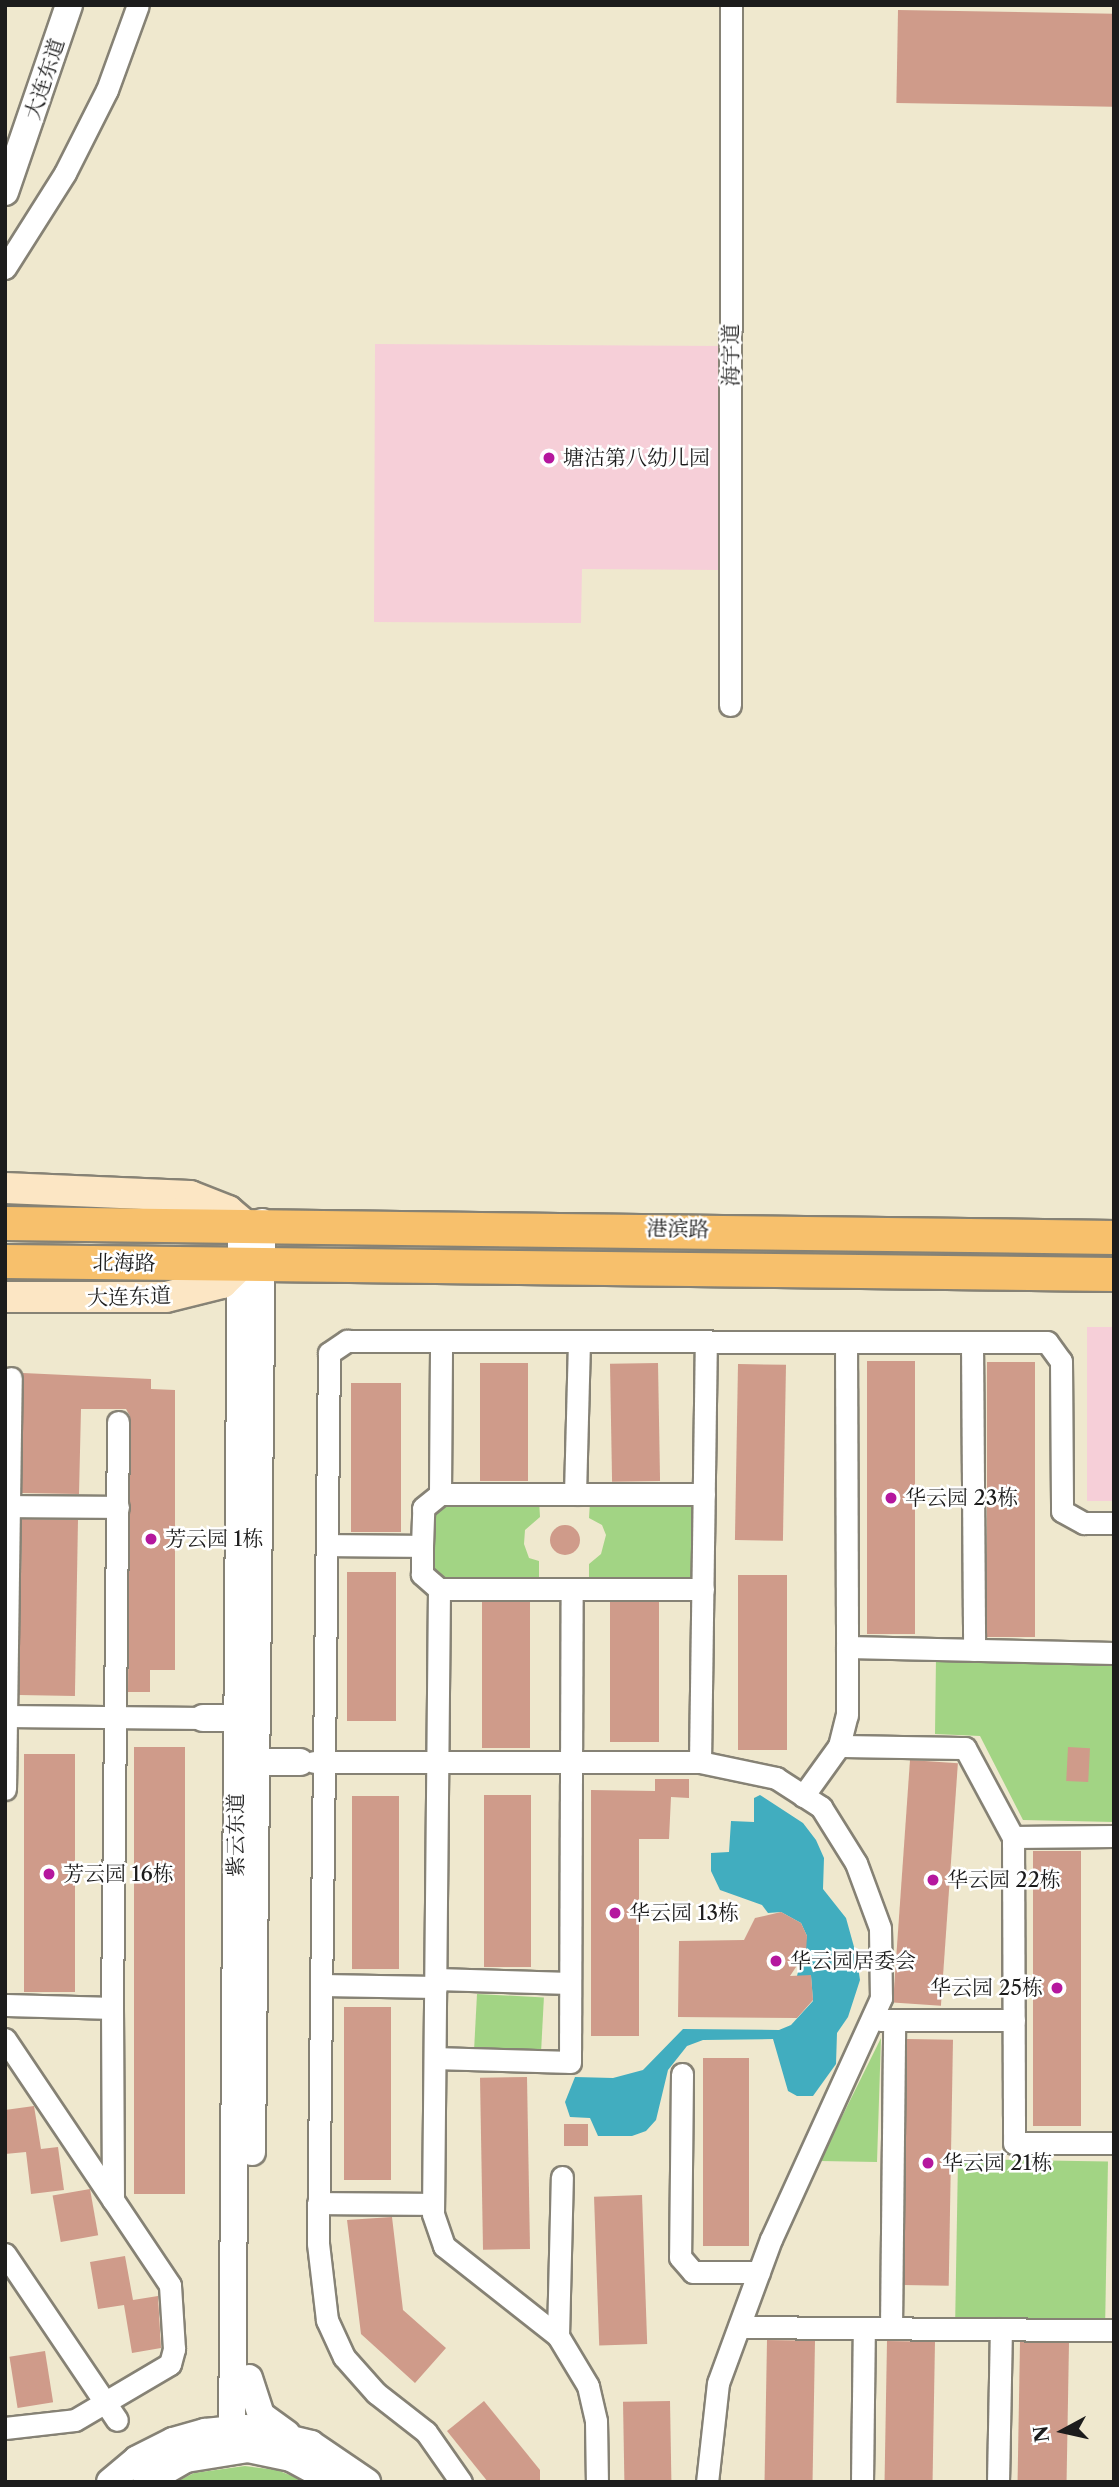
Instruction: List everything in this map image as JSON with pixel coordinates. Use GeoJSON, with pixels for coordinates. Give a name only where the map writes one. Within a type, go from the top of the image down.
{"type":"FeatureCollection","features":[{"type":"Feature","properties":{"kind":"main road"},"geometry":{"type":"LineString","coordinates":[[5,1188],[190,1196],[252,1222]]}},
{"type":"Feature","properties":{"kind":"main road","name":"北海路"},"geometry":{"type":"LineString","coordinates":[[5,1223],[252,1222]]}},
{"type":"Feature","properties":{"kind":"main road","name":"港滨路"},"geometry":{"type":"LineString","coordinates":[[252,1222],[1114,1237]]}},
{"type":"Feature","properties":{"kind":"main road","name":"北海路"},"geometry":{"type":"LineString","coordinates":[[5,1261],[252,1264]]}},
{"type":"Feature","properties":{"kind":"main road","name":"港滨路"},"geometry":{"type":"LineString","coordinates":[[252,1264],[1114,1273]]}},
{"type":"Feature","properties":{"kind":"main road","name":"大连东道"},"geometry":{"type":"LineString","coordinates":[[5,1297],[166,1297],[222,1283],[252,1264]]}},
{"type":"Feature","properties":{"kind":"street","name":"大连东道"},"geometry":{"type":"LineString","coordinates":[[5,192],[69,5]]}},
{"type":"Feature","properties":{"kind":"street"},"geometry":{"type":"LineString","coordinates":[[5,268],[65,173],[107,90],[138,5]]}},
{"type":"Feature","properties":{"kind":"street","name":"海宇道"},"geometry":{"type":"LineString","coordinates":[[732,5],[735,705],[739,5]]}},
{"type":"Feature","properties":{"kind":"street","name":"紫云东道"},"geometry":{"type":"LineString","coordinates":[[242,2436],[252,1222]]}},
{"type":"Feature","properties":{"kind":"street"},"geometry":{"type":"LineString","coordinates":[[461,2482],[426,2432],[376,2393],[344,2357],[327,2320],[318,2203],[327,1762],[329,1353],[347,1341],[1047,1342],[1060,1361],[1062,1511],[1084,1523],[1114,1523]]}},
{"type":"Feature","properties":{"kind":"street"},"geometry":{"type":"LineString","coordinates":[[440,1493],[441,1341]]}},
{"type":"Feature","properties":{"kind":"street"},"geometry":{"type":"LineString","coordinates":[[575,1494],[579,1342]]}},
{"type":"Feature","properties":{"kind":"street"},"geometry":{"type":"LineString","coordinates":[[700,1762],[705,1342]]}},
{"type":"Feature","properties":{"kind":"street"},"geometry":{"type":"LineString","coordinates":[[803,1796],[839,1746],[847,1715],[846,1342]]}},
{"type":"Feature","properties":{"kind":"street"},"geometry":{"type":"LineString","coordinates":[[972,1342],[974,1650]]}},
{"type":"Feature","properties":{"kind":"street"},"geometry":{"type":"LineString","coordinates":[[5,1789],[7,1506],[11,1378]]}},
{"type":"Feature","properties":{"kind":"street"},"geometry":{"type":"LineString","coordinates":[[113,2200],[112,2008],[118,1422]]}},
{"type":"Feature","properties":{"kind":"street"},"geometry":{"type":"LineString","coordinates":[[703,1589],[439,1589],[422,1574],[422,1546],[423,1508],[440,1493],[704,1494]]}},
{"type":"Feature","properties":{"kind":"street"},"geometry":{"type":"LineString","coordinates":[[7,1506],[118,1507]]}},
{"type":"Feature","properties":{"kind":"street"},"geometry":{"type":"LineString","coordinates":[[328,1545],[422,1546]]}},
{"type":"Feature","properties":{"kind":"street"},"geometry":{"type":"LineString","coordinates":[[439,1589],[433,2204],[444,2246],[558,2336],[588,2386],[596,2421],[597,2482]]}},
{"type":"Feature","properties":{"kind":"street"},"geometry":{"type":"LineString","coordinates":[[435,2058],[570,2062],[572,1589]]}},
{"type":"Feature","properties":{"kind":"street"},"geometry":{"type":"LineString","coordinates":[[847,1647],[1114,1653]]}},
{"type":"Feature","properties":{"kind":"street"},"geometry":{"type":"LineString","coordinates":[[6,1716],[248,1718]]}},
{"type":"Feature","properties":{"kind":"street"},"geometry":{"type":"LineString","coordinates":[[839,1746],[965,1748],[1013,1837],[1014,2143],[1114,2143]]}},
{"type":"Feature","properties":{"kind":"street"},"geometry":{"type":"LineString","coordinates":[[247,1762],[700,1762],[776,1778],[821,1807],[856,1863],[880,1928],[881,1998],[759,2272],[738,2327],[718,2383],[707,2482]]}},
{"type":"Feature","properties":{"kind":"street"},"geometry":{"type":"LineString","coordinates":[[1013,1837],[1114,1836]]}},
{"type":"Feature","properties":{"kind":"street"},"geometry":{"type":"LineString","coordinates":[[322,1985],[570,1983]]}},
{"type":"Feature","properties":{"kind":"street"},"geometry":{"type":"LineString","coordinates":[[5,2005],[112,2008]]}},
{"type":"Feature","properties":{"kind":"street"},"geometry":{"type":"LineString","coordinates":[[870,2020],[1014,2020]]}},
{"type":"Feature","properties":{"kind":"street"},"geometry":{"type":"LineString","coordinates":[[891,2328],[894,2020]]}},
{"type":"Feature","properties":{"kind":"street"},"geometry":{"type":"LineString","coordinates":[[5,2039],[170,2285],[174,2349],[170,2364],[75,2420],[5,2428]]}},
{"type":"Feature","properties":{"kind":"street"},"geometry":{"type":"LineString","coordinates":[[682,2074],[680,2257],[693,2272],[759,2272]]}},
{"type":"Feature","properties":{"kind":"street"},"geometry":{"type":"LineString","coordinates":[[558,2336],[562,2177]]}},
{"type":"Feature","properties":{"kind":"street"},"geometry":{"type":"LineString","coordinates":[[318,2203],[433,2204]]}},
{"type":"Feature","properties":{"kind":"street"},"geometry":{"type":"LineString","coordinates":[[5,2254],[117,2420]]}},
{"type":"Feature","properties":{"kind":"street"},"geometry":{"type":"LineString","coordinates":[[738,2327],[1114,2330]]}},
{"type":"Feature","properties":{"kind":"street"},"geometry":{"type":"LineString","coordinates":[[862,2482],[864,2328]]}},
{"type":"Feature","properties":{"kind":"street"},"geometry":{"type":"LineString","coordinates":[[998,2482],[1000,2329]]}},
{"type":"Feature","properties":{"kind":"street"},"geometry":{"type":"LineString","coordinates":[[241,2379],[261,2415],[287,2446],[335,2482]]}},
{"type":"Feature","properties":{"kind":"street"},"geometry":{"type":"LineString","coordinates":[[146,2482],[186,2459],[242,2436]]}},
{"type":"Feature","properties":{"kind":"street"},"geometry":{"type":"LineString","coordinates":[[110,2482],[137,2459],[173,2441],[242,2436],[327,2452],[367,2482]]}},
{"type":"Feature","properties":{"kind":"shaded area","name":"塘沽第八幼儿园"},"geometry":{"type":"Polygon","coordinates":[[[375,344],[723,346],[722,570],[582,569],[581,623],[374,622],[375,344]]]}},
{"type":"Feature","properties":{"kind":"shaded area"},"geometry":{"type":"Polygon","coordinates":[[[1087,1327],[1114,1327],[1114,1501],[1087,1501],[1087,1327]]]}},
{"type":"Feature","properties":{"kind":"green space"},"geometry":{"type":"Polygon","coordinates":[[[539,1500],[540,1517],[525,1530],[524,1544],[529,1558],[539,1561],[539,1578],[443,1577],[432,1566],[433,1514],[445,1502],[539,1500]]]}},
{"type":"Feature","properties":{"kind":"green space"},"geometry":{"type":"Polygon","coordinates":[[[694,1501],[694,1578],[589,1578],[589,1564],[601,1554],[606,1535],[602,1525],[589,1518],[590,1502],[694,1501]]]}},
{"type":"Feature","properties":{"kind":"green space"},"geometry":{"type":"Polygon","coordinates":[[[936,1657],[1114,1662],[1114,1822],[1023,1820],[980,1736],[935,1734],[936,1657]]]}},
{"type":"Feature","properties":{"kind":"green space"},"geometry":{"type":"Polygon","coordinates":[[[477,1994],[544,1998],[541,2050],[474,2047],[477,1994]]]}},
{"type":"Feature","properties":{"kind":"green space"},"geometry":{"type":"Polygon","coordinates":[[[881,2038],[877,2162],[820,2161],[881,2038]]]}},
{"type":"Feature","properties":{"kind":"green space"},"geometry":{"type":"Polygon","coordinates":[[[958,2159],[1108,2162],[1105,2322],[955,2319],[958,2159]]]}},
{"type":"Feature","properties":{"kind":"green space"},"geometry":{"type":"Polygon","coordinates":[[[245,2466],[277,2470],[307,2482],[176,2482],[194,2473],[245,2466]]]}},
{"type":"Feature","properties":{"kind":"water"},"geometry":{"type":"Polygon","coordinates":[[[760,1795],[803,1823],[816,1840],[824,1858],[823,1889],[846,1918],[860,1980],[848,2017],[837,2033],[836,2064],[813,2096],[797,2096],[788,2091],[773,2039],[703,2040],[687,2046],[668,2070],[656,2120],[646,2131],[632,2136],[598,2136],[590,2118],[570,2117],[565,2102],[575,2077],[613,2078],[643,2070],[683,2029],[779,2030],[791,2025],[813,2001],[811,1976],[797,1976],[807,1936],[801,1923],[781,1912],[768,1913],[762,1905],[720,1890],[711,1871],[711,1853],[729,1852],[731,1821],[754,1822],[754,1798],[760,1795]]]}},
{"type":"Feature","properties":{"kind":"building"},"geometry":{"type":"Polygon","coordinates":[[[898,10],[1114,14],[1112,107],[896,103],[898,10]]]}},
{"type":"Feature","properties":{"kind":"building","name":"华云园 23栋"},"geometry":{"type":"Polygon","coordinates":[[[867,1361],[915,1361],[915,1634],[867,1634],[867,1361]]]}},
{"type":"Feature","properties":{"kind":"building"},"geometry":{"type":"Polygon","coordinates":[[[987,1362],[1035,1362],[1035,1637],[987,1637],[987,1362]]]}},
{"type":"Feature","properties":{"kind":"building"},"geometry":{"type":"Polygon","coordinates":[[[480,1363],[528,1363],[528,1481],[480,1481],[480,1363]]]}},
{"type":"Feature","properties":{"kind":"building"},"geometry":{"type":"Polygon","coordinates":[[[658,1363],[660,1481],[612,1482],[610,1364],[658,1363]]]}},
{"type":"Feature","properties":{"kind":"building"},"geometry":{"type":"Polygon","coordinates":[[[738,1364],[786,1365],[783,1541],[735,1540],[738,1364]]]}},
{"type":"Feature","properties":{"kind":"building","name":"芳云园 1栋"},"geometry":{"type":"Polygon","coordinates":[[[23,1373],[151,1379],[151,1389],[175,1390],[175,1670],[150,1670],[150,1692],[128,1692],[130,1416],[126,1409],[81,1409],[79,1494],[22,1493],[23,1373]]]}},
{"type":"Feature","properties":{"kind":"building"},"geometry":{"type":"Polygon","coordinates":[[[351,1383],[401,1383],[401,1532],[351,1532],[351,1383]]]}},
{"type":"Feature","properties":{"kind":"building"},"geometry":{"type":"Polygon","coordinates":[[[22,1519],[78,1520],[75,1696],[19,1695],[22,1519]]]}},
{"type":"Feature","properties":{"kind":"building"},"geometry":{"type":"Polygon","coordinates":[[[565,1525],[576,1529],[580,1540],[576,1551],[565,1555],[554,1551],[550,1540],[554,1529],[565,1525]]]}},
{"type":"Feature","properties":{"kind":"building"},"geometry":{"type":"Polygon","coordinates":[[[347,1572],[396,1572],[396,1721],[347,1721],[347,1572]]]}},
{"type":"Feature","properties":{"kind":"building"},"geometry":{"type":"Polygon","coordinates":[[[738,1575],[787,1575],[787,1750],[738,1750],[738,1575]]]}},
{"type":"Feature","properties":{"kind":"building"},"geometry":{"type":"Polygon","coordinates":[[[482,1602],[530,1602],[530,1748],[482,1748],[482,1602]]]}},
{"type":"Feature","properties":{"kind":"building"},"geometry":{"type":"Polygon","coordinates":[[[610,1602],[659,1602],[659,1742],[610,1742],[610,1602]]]}},
{"type":"Feature","properties":{"kind":"building"},"geometry":{"type":"Polygon","coordinates":[[[134,1747],[185,1747],[185,2194],[134,2194],[134,1747]]]}},
{"type":"Feature","properties":{"kind":"building"},"geometry":{"type":"Polygon","coordinates":[[[1068,1747],[1090,1748],[1088,1782],[1066,1781],[1068,1747]]]}},
{"type":"Feature","properties":{"kind":"building","name":"芳云园 16栋"},"geometry":{"type":"Polygon","coordinates":[[[24,1754],[75,1754],[75,1992],[24,1992],[24,1754]]]}},
{"type":"Feature","properties":{"kind":"building","name":"华云园 22栋"},"geometry":{"type":"Polygon","coordinates":[[[910,1760],[958,1763],[941,2006],[893,2002],[910,1760]]]}},
{"type":"Feature","properties":{"kind":"building","name":"华云园 13栋"},"geometry":{"type":"Polygon","coordinates":[[[655,1779],[689,1779],[689,1798],[671,1797],[669,1839],[639,1839],[639,2036],[591,2036],[591,1790],[655,1791],[655,1779]]]}},
{"type":"Feature","properties":{"kind":"building"},"geometry":{"type":"Polygon","coordinates":[[[484,1795],[531,1795],[531,1967],[484,1967],[484,1795]]]}},
{"type":"Feature","properties":{"kind":"building"},"geometry":{"type":"Polygon","coordinates":[[[352,1796],[399,1796],[399,1969],[352,1969],[352,1796]]]}},
{"type":"Feature","properties":{"kind":"building","name":"华云园 25栋"},"geometry":{"type":"Polygon","coordinates":[[[1033,1851],[1081,1851],[1081,2126],[1033,2126],[1033,1851]]]}},
{"type":"Feature","properties":{"kind":"building","name":"华云园居委会"},"geometry":{"type":"Polygon","coordinates":[[[781,1912],[801,1923],[807,1936],[806,1952],[790,1976],[811,1975],[813,2000],[797,2018],[678,2017],[679,1941],[744,1940],[755,1918],[781,1912]]]}},
{"type":"Feature","properties":{"kind":"building"},"geometry":{"type":"Polygon","coordinates":[[[344,2007],[391,2007],[391,2180],[344,2180],[344,2007]]]}},
{"type":"Feature","properties":{"kind":"building","name":"华云园 21栋"},"geometry":{"type":"Polygon","coordinates":[[[907,2039],[953,2040],[949,2286],[903,2285],[907,2039]]]}},
{"type":"Feature","properties":{"kind":"building"},"geometry":{"type":"Polygon","coordinates":[[[703,2058],[749,2058],[749,2246],[703,2246],[703,2058]]]}},
{"type":"Feature","properties":{"kind":"building"},"geometry":{"type":"Polygon","coordinates":[[[527,2077],[530,2249],[483,2250],[480,2078],[527,2077]]]}},
{"type":"Feature","properties":{"kind":"building"},"geometry":{"type":"Polygon","coordinates":[[[34,2106],[41,2149],[58,2147],[64,2190],[31,2194],[26,2152],[5,2154],[5,2110],[34,2106]]]}},
{"type":"Feature","properties":{"kind":"building"},"geometry":{"type":"Polygon","coordinates":[[[564,2124],[588,2124],[588,2146],[564,2146],[564,2124]]]}},
{"type":"Feature","properties":{"kind":"building"},"geometry":{"type":"Polygon","coordinates":[[[90,2189],[98,2235],[61,2242],[53,2196],[90,2189]]]}},
{"type":"Feature","properties":{"kind":"building"},"geometry":{"type":"Polygon","coordinates":[[[642,2195],[647,2344],[599,2346],[594,2197],[642,2195]]]}},
{"type":"Feature","properties":{"kind":"building"},"geometry":{"type":"Polygon","coordinates":[[[392,2217],[403,2310],[446,2348],[415,2383],[361,2334],[347,2220],[392,2217]]]}},
{"type":"Feature","properties":{"kind":"building"},"geometry":{"type":"Polygon","coordinates":[[[125,2256],[133,2300],[158,2296],[161,2348],[132,2353],[124,2305],[98,2309],[90,2262],[125,2256]]]}},
{"type":"Feature","properties":{"kind":"building"},"geometry":{"type":"Polygon","coordinates":[[[767,2340],[815,2341],[813,2482],[765,2482],[767,2340]]]}},
{"type":"Feature","properties":{"kind":"building"},"geometry":{"type":"Polygon","coordinates":[[[887,2341],[935,2342],[933,2482],[885,2482],[887,2341]]]}},
{"type":"Feature","properties":{"kind":"building"},"geometry":{"type":"Polygon","coordinates":[[[1020,2342],[1069,2343],[1067,2482],[1018,2482],[1020,2342]]]}},
{"type":"Feature","properties":{"kind":"building"},"geometry":{"type":"Polygon","coordinates":[[[45,2351],[53,2402],[18,2408],[9,2357],[45,2351]]]}},
{"type":"Feature","properties":{"kind":"building"},"geometry":{"type":"Polygon","coordinates":[[[484,2401],[540,2470],[540,2482],[488,2482],[447,2431],[484,2401]]]}},
{"type":"Feature","properties":{"kind":"building"},"geometry":{"type":"Polygon","coordinates":[[[670,2401],[671,2482],[624,2482],[623,2402],[670,2401]]]}},
{"type":"Feature","properties":{"kind":"place","name":"塘沽第八幼儿园"},"geometry":{"type":"Point","coordinates":[549,458]}},
{"type":"Feature","properties":{"kind":"place","name":"华云园 23栋"},"geometry":{"type":"Point","coordinates":[891,1498]}},
{"type":"Feature","properties":{"kind":"place","name":"芳云园 1栋"},"geometry":{"type":"Point","coordinates":[151,1539]}},
{"type":"Feature","properties":{"kind":"place","name":"芳云园 16栋"},"geometry":{"type":"Point","coordinates":[49,1874]}},
{"type":"Feature","properties":{"kind":"place","name":"华云园 22栋"},"geometry":{"type":"Point","coordinates":[933,1880]}},
{"type":"Feature","properties":{"kind":"place","name":"华云园 13栋"},"geometry":{"type":"Point","coordinates":[615,1913]}},
{"type":"Feature","properties":{"kind":"place","name":"华云园居委会"},"geometry":{"type":"Point","coordinates":[776,1961]}},
{"type":"Feature","properties":{"kind":"place","name":"华云园 25栋"},"geometry":{"type":"Point","coordinates":[1057,1988]}},
{"type":"Feature","properties":{"kind":"place","name":"华云园 21栋"},"geometry":{"type":"Point","coordinates":[928,2163]}}]}
